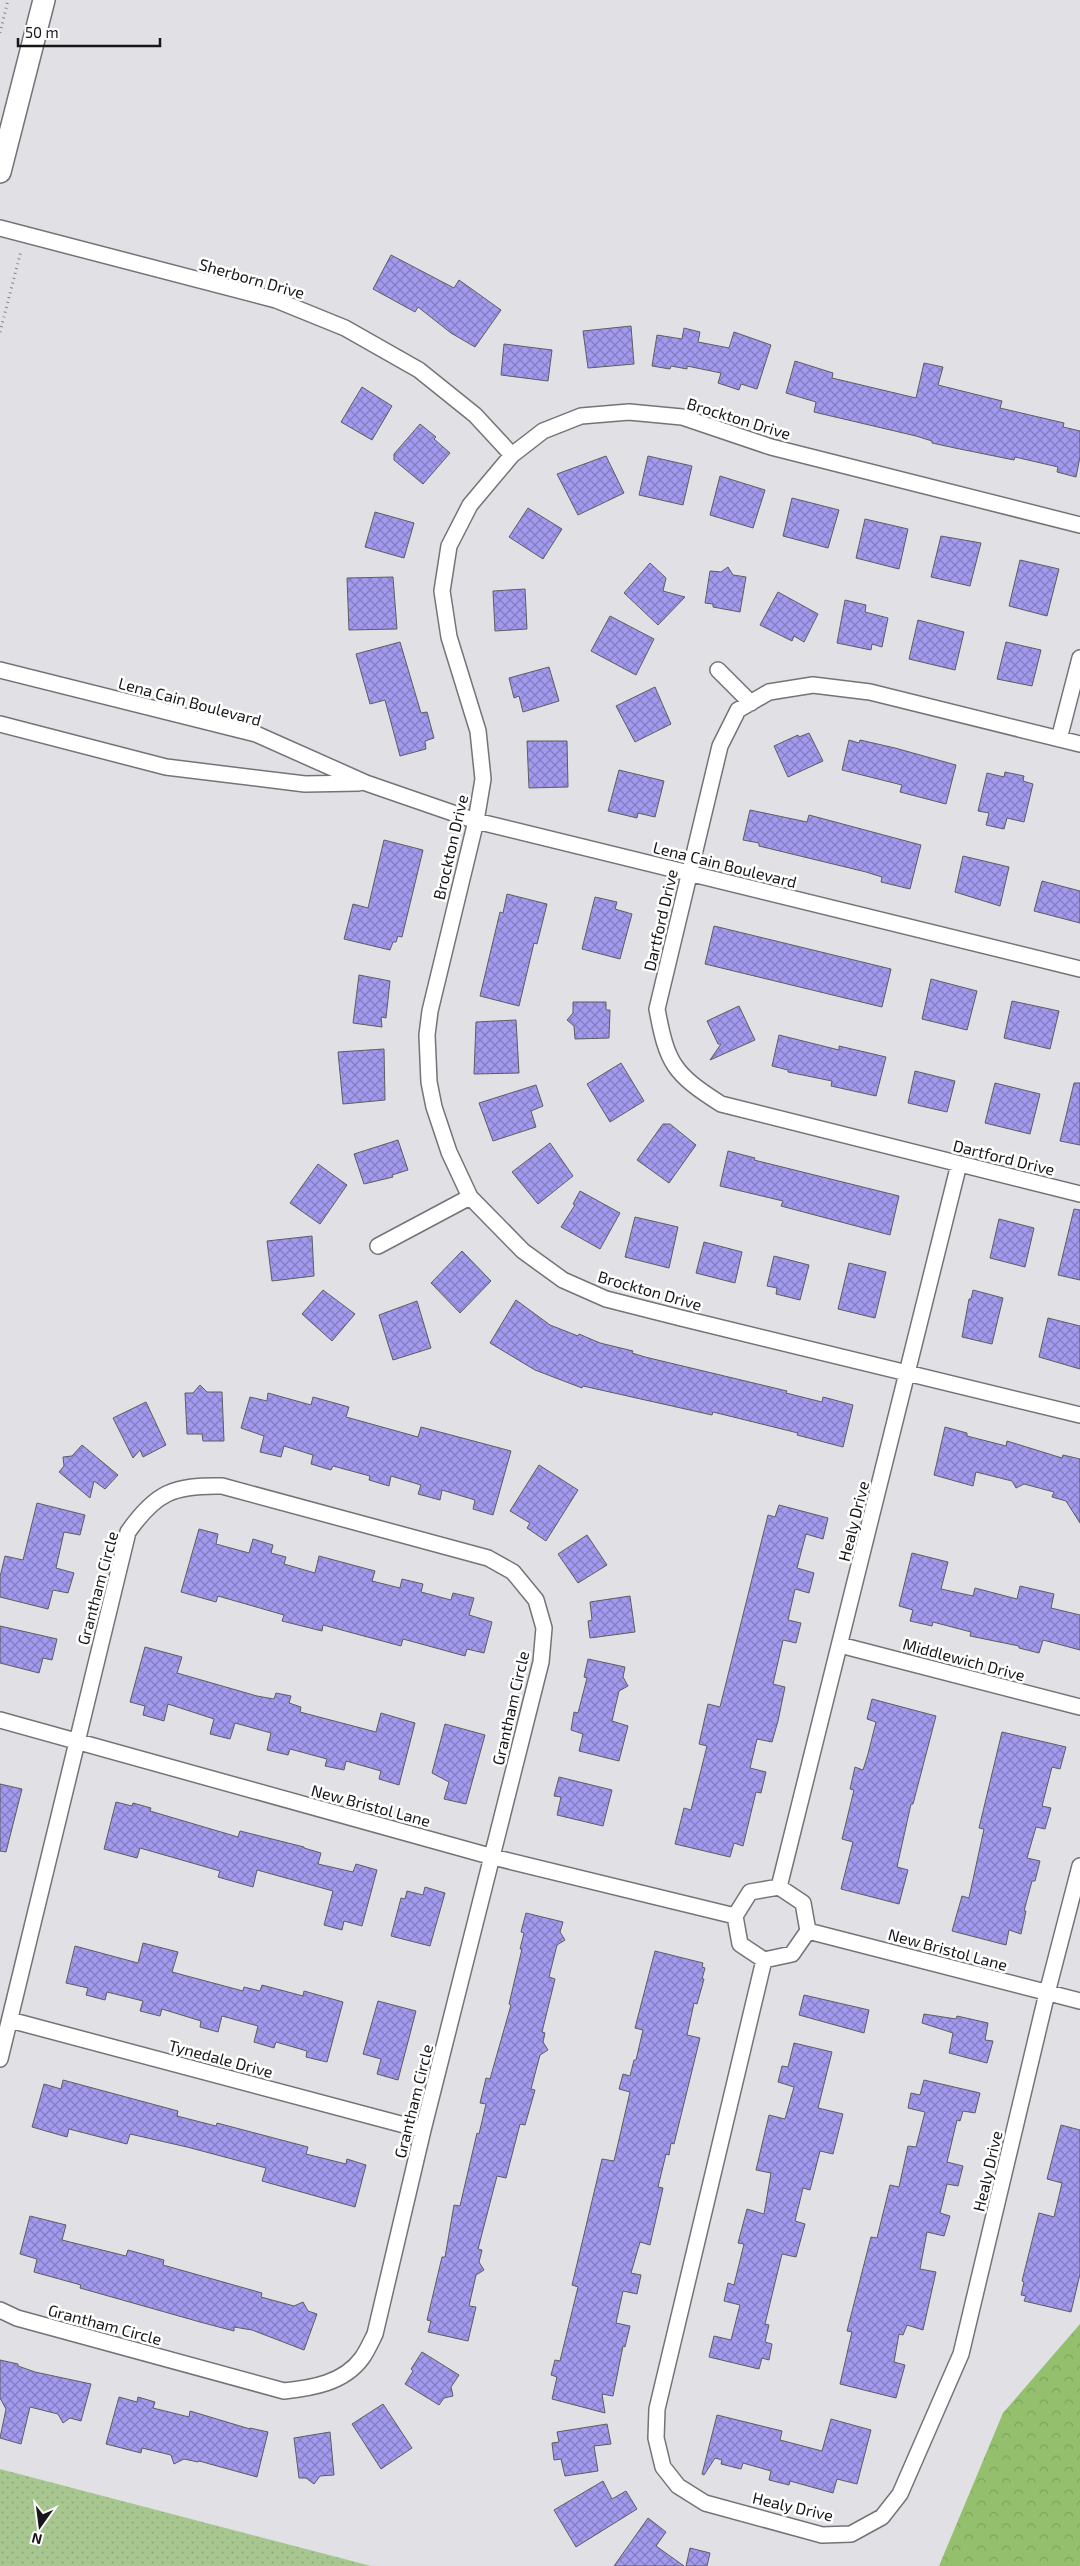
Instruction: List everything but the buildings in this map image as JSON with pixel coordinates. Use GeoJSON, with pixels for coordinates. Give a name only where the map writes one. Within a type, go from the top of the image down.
{"type":"FeatureCollection","features":[{"type":"Feature","properties":{"kind":"main road"},"geometry":{"type":"LineString","coordinates":[[0,172],[44,0]]}},
{"type":"Feature","properties":{"kind":"street","name":"Sherborn Drive"},"geometry":{"type":"LineString","coordinates":[[0,228],[276,300],[345,328],[419,370],[475,415],[512,455]]}},
{"type":"Feature","properties":{"kind":"street","name":"Brockton Drive"},"geometry":{"type":"LineString","coordinates":[[1080,525],[770,447],[682,417],[629,412],[581,416],[542,431],[512,455],[470,505],[449,546],[442,591],[449,637],[478,731],[483,779],[476,821],[430,1011],[427,1034],[429,1082],[434,1107],[449,1152],[470,1197],[523,1251],[563,1280],[606,1298],[1080,1415]]}},
{"type":"Feature","properties":{"kind":"street"},"geometry":{"type":"LineString","coordinates":[[1059,739],[1080,658]]}},
{"type":"Feature","properties":{"kind":"street","name":"Lena Cain Boulevard"},"geometry":{"type":"LineString","coordinates":[[0,670],[256,734],[366,783],[476,821],[1080,969]]}},
{"type":"Feature","properties":{"kind":"street"},"geometry":{"type":"LineString","coordinates":[[718,670],[751,703]]}},
{"type":"Feature","properties":{"kind":"street","name":"Dartford Drive"},"geometry":{"type":"LineString","coordinates":[[1080,744],[870,692],[839,687],[813,685],[769,692],[738,710],[720,746],[657,1009],[662,1037],[672,1064],[695,1087],[721,1104],[1080,1194]]}},
{"type":"Feature","properties":{"kind":"street","name":"Lena Cain Boulevard"},"geometry":{"type":"LineString","coordinates":[[0,724],[166,767],[305,784],[366,783]]}},
{"type":"Feature","properties":{"kind":"street","name":"Healy Drive"},"geometry":{"type":"LineString","coordinates":[[779,1886],[959,1164]]}},
{"type":"Feature","properties":{"kind":"street"},"geometry":{"type":"LineString","coordinates":[[378,1246],[470,1197]]}},
{"type":"Feature","properties":{"kind":"street","name":"Grantham Circle"},"geometry":{"type":"LineString","coordinates":[[0,2059],[128,1532],[144,1509],[163,1496],[191,1485],[222,1486],[488,1558],[514,1572],[536,1600],[544,1628],[541,1662],[423,2130],[375,2334],[361,2359],[338,2378],[314,2388],[284,2391],[17,2318],[0,2310]]}},
{"type":"Feature","properties":{"kind":"street","name":"Middlewich Drive"},"geometry":{"type":"LineString","coordinates":[[840,1644],[1080,1707]]}},
{"type":"Feature","properties":{"kind":"street","name":"New Bristol Lane"},"geometry":{"type":"LineString","coordinates":[[0,1720],[493,1857],[735,1916]]}},
{"type":"Feature","properties":{"kind":"street","name":"Healy Drive"},"geometry":{"type":"LineString","coordinates":[[764,1960],[657,2409],[656,2438],[663,2467],[678,2486],[705,2503],[822,2534],[851,2534],[882,2517],[900,2494],[961,2354],[1047,1993],[1080,1866]]}},
{"type":"Feature","properties":{"kind":"street"},"geometry":{"type":"LineString","coordinates":[[779,1886],[803,1903],[808,1931],[792,1954],[764,1960],[740,1944],[735,1916],[750,1892],[779,1886]]}},
{"type":"Feature","properties":{"kind":"street","name":"New Bristol Lane"},"geometry":{"type":"LineString","coordinates":[[808,1931],[1080,2001]]}},
{"type":"Feature","properties":{"kind":"street","name":"Tynedale Drive"},"geometry":{"type":"LineString","coordinates":[[10,2020],[423,2130]]}},
{"type":"Feature","properties":{"kind":"path"},"geometry":{"type":"LineString","coordinates":[[0,33],[8,0]]}},
{"type":"Feature","properties":{"kind":"path"},"geometry":{"type":"LineString","coordinates":[[0,332],[25,235]]}},
{"type":"Feature","properties":{"kind":"green space"},"geometry":{"type":"Polygon","coordinates":[[[1080,2324],[1080,2566],[939,2566],[1003,2413],[1080,2324]]]}},
{"type":"Feature","properties":{"kind":"green space"},"geometry":{"type":"Polygon","coordinates":[[[0,2469],[371,2566],[0,2566],[0,2469]]]}}]}
